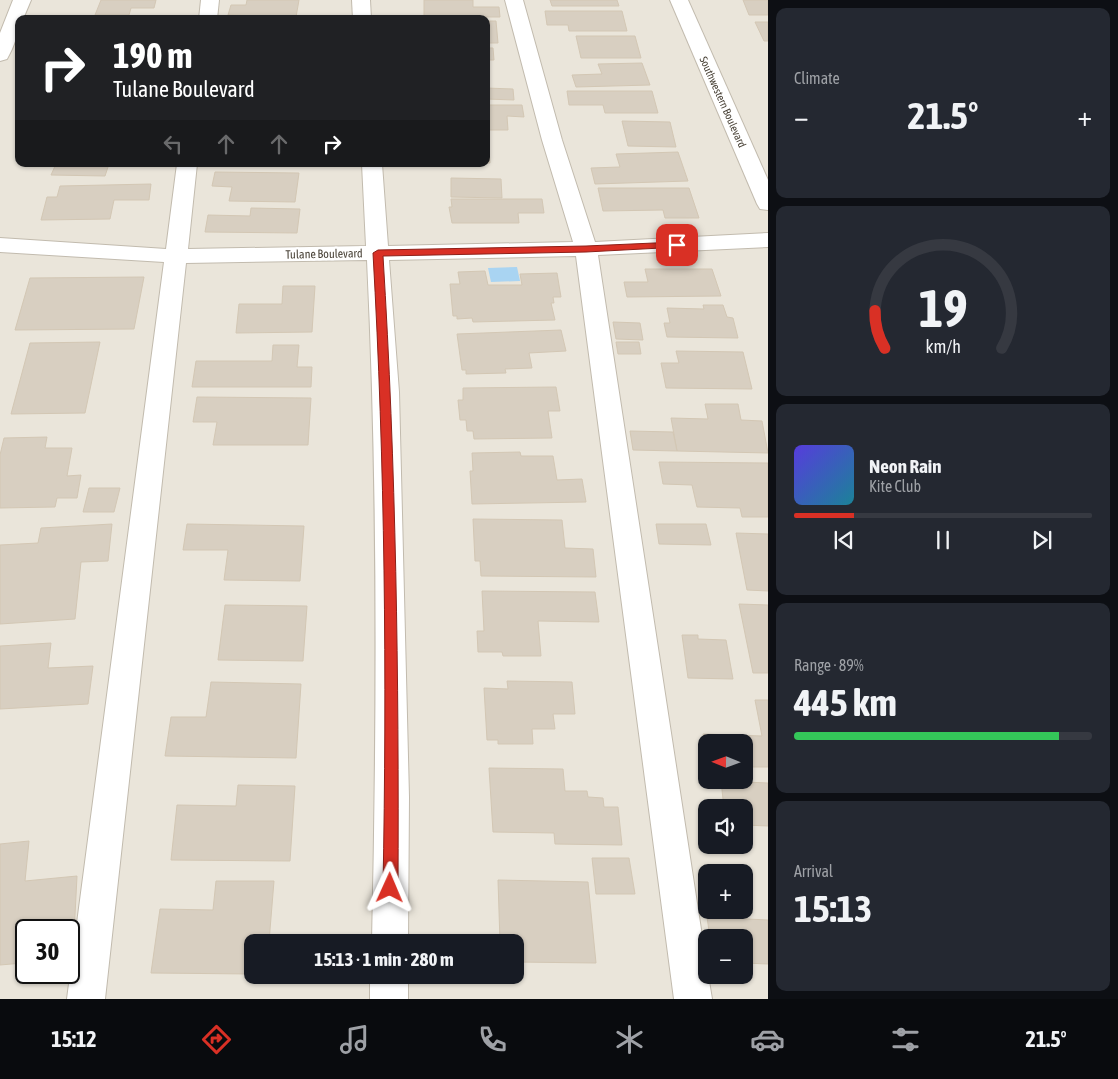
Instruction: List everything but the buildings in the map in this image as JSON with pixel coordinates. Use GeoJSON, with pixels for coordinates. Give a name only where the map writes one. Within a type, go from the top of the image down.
{"type":"FeatureCollection","features":[{"type":"Feature","properties":{"kind":"street"},"geometry":{"type":"LineString","coordinates":[[16,15],[22,0]]}},
{"type":"Feature","properties":{"kind":"street"},"geometry":{"type":"LineString","coordinates":[[208,15],[210,0]]}},
{"type":"Feature","properties":{"kind":"street"},"geometry":{"type":"LineString","coordinates":[[361,0],[362,15]]}},
{"type":"Feature","properties":{"kind":"street"},"geometry":{"type":"LineString","coordinates":[[514,0],[552,140],[586,249],[693,999]]}},
{"type":"Feature","properties":{"kind":"street","name":"Southwestern Boulevard"},"geometry":{"type":"LineString","coordinates":[[679,0],[768,204]]}},
{"type":"Feature","properties":{"kind":"street"},"geometry":{"type":"LineString","coordinates":[[0,55],[15,18]]}},
{"type":"Feature","properties":{"kind":"street"},"geometry":{"type":"LineString","coordinates":[[86,999],[174,256],[187,167]]}},
{"type":"Feature","properties":{"kind":"street"},"geometry":{"type":"LineString","coordinates":[[372,167],[386,402],[392,797],[390,934]]}},
{"type":"Feature","properties":{"kind":"street","name":"Tulane Boulevard"},"geometry":{"type":"LineString","coordinates":[[0,245],[174,256],[586,249],[768,240]]}},
{"type":"Feature","properties":{"kind":"street"},"geometry":{"type":"LineString","coordinates":[[389,984],[389,999]]}},
{"type":"Feature","properties":{"kind":"shaded area"},"geometry":{"type":"Polygon","coordinates":[[[0,0],[768,0],[768,999],[0,999],[0,0]]]}},
{"type":"Feature","properties":{"kind":"water"},"geometry":{"type":"Polygon","coordinates":[[[517,267],[520,281],[491,282],[488,268],[517,267]]]}},
{"type":"Feature","properties":{"kind":"route"},"geometry":{"type":"LineString","coordinates":[[390,888],[392,797],[386,392],[378,253],[586,249],[677,245]]}}]}
